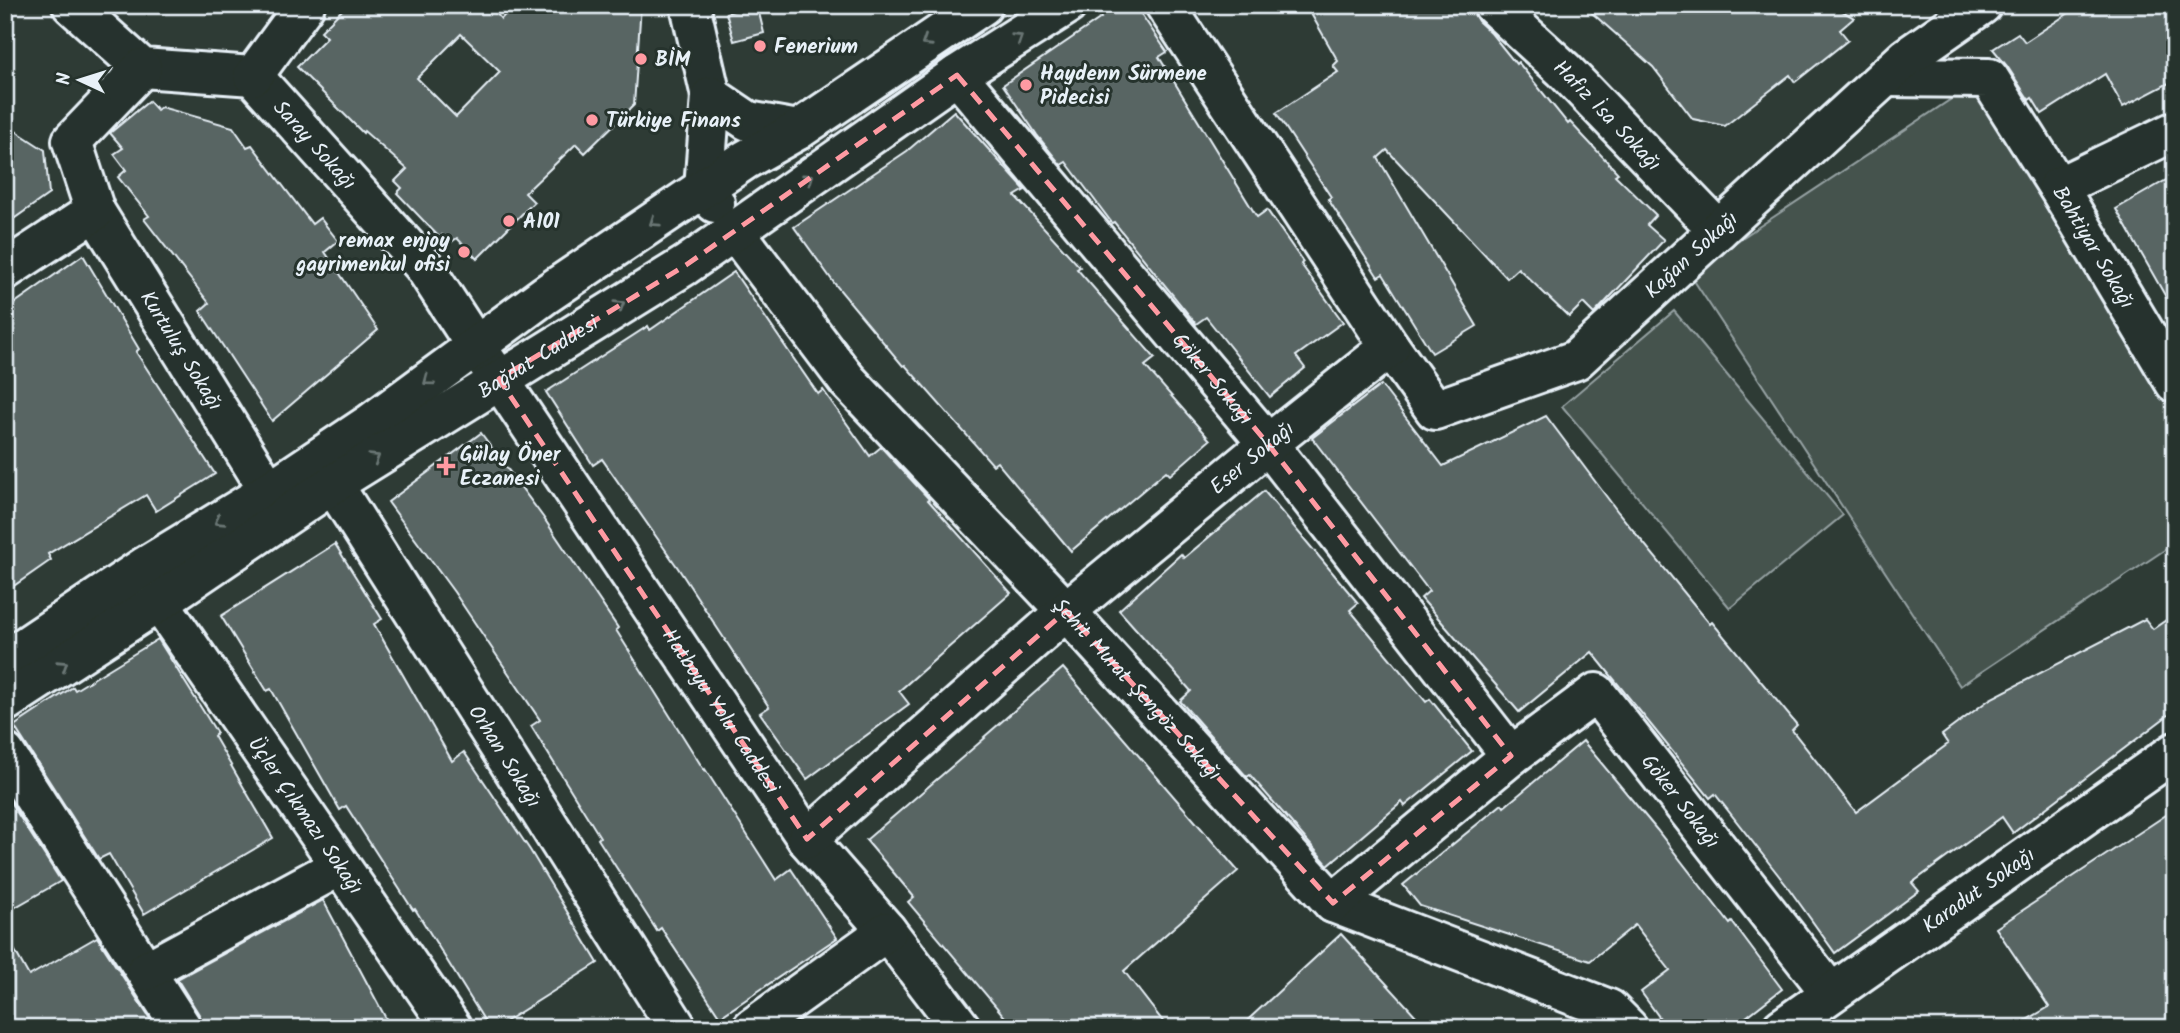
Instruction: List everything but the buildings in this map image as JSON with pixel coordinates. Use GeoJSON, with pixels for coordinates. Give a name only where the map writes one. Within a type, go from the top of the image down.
{"type":"FeatureCollection","features":[{"type":"Feature","properties":{"kind":"street"},"geometry":{"type":"LineString","coordinates":[[72,5],[142,68],[253,76],[305,5]]}},
{"type":"Feature","properties":{"kind":"street"},"geometry":{"type":"LineString","coordinates":[[690,5],[712,96],[705,189]]}},
{"type":"Feature","properties":{"kind":"street","name":"Bağdat Caddesi"},"geometry":{"type":"LineString","coordinates":[[5,660],[144,567],[269,491],[371,423],[545,295],[745,160],[798,130],[983,5]]}},
{"type":"Feature","properties":{"kind":"street","name":"Bağdat Caddesi"},"geometry":{"type":"LineString","coordinates":[[5,702],[333,484],[686,265],[957,75],[1067,5]]}},
{"type":"Feature","properties":{"kind":"street"},"geometry":{"type":"LineString","coordinates":[[1165,5],[1390,347]]}},
{"type":"Feature","properties":{"kind":"street","name":"Hafız İsa Sokağı"},"geometry":{"type":"LineString","coordinates":[[1493,5],[1564,70],[1718,230]]}},
{"type":"Feature","properties":{"kind":"street","name":"Kağan Sokağı"},"geometry":{"type":"LineString","coordinates":[[1390,347],[1435,410],[1576,360],[1907,57],[1982,5]]}},
{"type":"Feature","properties":{"kind":"street","name":"Kurtuluş Sokağı"},"geometry":{"type":"LineString","coordinates":[[142,68],[72,141],[95,211],[269,491]]}},
{"type":"Feature","properties":{"kind":"street","name":"Göker Sokağı"},"geometry":{"type":"LineString","coordinates":[[957,75],[1268,444],[1511,756]]}},
{"type":"Feature","properties":{"kind":"street","name":"Saray Sokağı"},"geometry":{"type":"LineString","coordinates":[[253,76],[423,265],[499,379]]}},
{"type":"Feature","properties":{"kind":"street"},"geometry":{"type":"LineString","coordinates":[[1885,77],[1989,78],[2058,187]]}},
{"type":"Feature","properties":{"kind":"street"},"geometry":{"type":"LineString","coordinates":[[712,96],[748,121],[798,130]]}},
{"type":"Feature","properties":{"kind":"street","name":"Bahtiyar Sokağı"},"geometry":{"type":"LineString","coordinates":[[2175,131],[2058,187],[2175,383]]}},
{"type":"Feature","properties":{"kind":"street","name":"Şehit Murat Şengöz Sokağı"},"geometry":{"type":"LineString","coordinates":[[705,189],[847,380],[1066,611],[1333,903],[1609,1009],[1628,1028]]}},
{"type":"Feature","properties":{"kind":"street"},"geometry":{"type":"LineString","coordinates":[[5,270],[95,211]]}},
{"type":"Feature","properties":{"kind":"street","name":"Eser Sokağı"},"geometry":{"type":"LineString","coordinates":[[807,839],[1066,611],[1390,347]]}},
{"type":"Feature","properties":{"kind":"street","name":"Hatboyu Yolu Caddesi"},"geometry":{"type":"LineString","coordinates":[[499,379],[807,839],[887,930],[961,1028]]}},
{"type":"Feature","properties":{"kind":"street","name":"Orhan Sokağı"},"geometry":{"type":"LineString","coordinates":[[333,484],[677,1028]]}},
{"type":"Feature","properties":{"kind":"street","name":"Üçler Çıkmazı Sokağı"},"geometry":{"type":"LineString","coordinates":[[159,602],[452,1028]]}},
{"type":"Feature","properties":{"kind":"street","name":"Göker Sokağı"},"geometry":{"type":"LineString","coordinates":[[1333,903],[1511,756],[1596,693],[1830,992]]}},
{"type":"Feature","properties":{"kind":"street","name":"Karadut Sokağı"},"geometry":{"type":"LineString","coordinates":[[1782,1028],[2175,752]]}},
{"type":"Feature","properties":{"kind":"street"},"geometry":{"type":"LineString","coordinates":[[5,753],[182,1028]]}},
{"type":"Feature","properties":{"kind":"street"},"geometry":{"type":"LineString","coordinates":[[146,971],[340,866]]}},
{"type":"Feature","properties":{"kind":"street"},"geometry":{"type":"LineString","coordinates":[[752,1028],[887,930]]}},
{"type":"Feature","properties":{"kind":"highlighted area"},"geometry":{"type":"Polygon","coordinates":[[[957,75],[1268,444],[1511,756],[1333,903],[1066,611],[807,839],[499,379],[686,265],[957,75]]]}},
{"type":"Feature","properties":{"kind":"shaded area"},"geometry":{"type":"Polygon","coordinates":[[[1971,86],[2175,395],[2175,543],[1960,686],[1689,273],[1971,86]]]}},
{"type":"Feature","properties":{"kind":"shaded area"},"geometry":{"type":"Polygon","coordinates":[[[1674,311],[1843,515],[1730,608],[1562,406],[1674,311]]]}},
{"type":"Feature","properties":{"kind":"place","name":"Fenerium"},"geometry":{"type":"Point","coordinates":[760,46]}},
{"type":"Feature","properties":{"kind":"place","name":"BİM"},"geometry":{"type":"Point","coordinates":[641,59]}},
{"type":"Feature","properties":{"kind":"place","name":"Haydenn Sürmene Pidecisi"},"geometry":{"type":"Point","coordinates":[1026,85]}},
{"type":"Feature","properties":{"kind":"place","name":"Türkiye Finans"},"geometry":{"type":"Point","coordinates":[592,120]}},
{"type":"Feature","properties":{"kind":"place","name":"A101"},"geometry":{"type":"Point","coordinates":[509,221]}},
{"type":"Feature","properties":{"kind":"place","name":"remax enjoy gayrimenkul ofisi"},"geometry":{"type":"Point","coordinates":[464,252]}},
{"type":"Feature","properties":{"kind":"place","name":"Gülay Öner Eczanesi"},"geometry":{"type":"Point","coordinates":[446,466]}}]}
